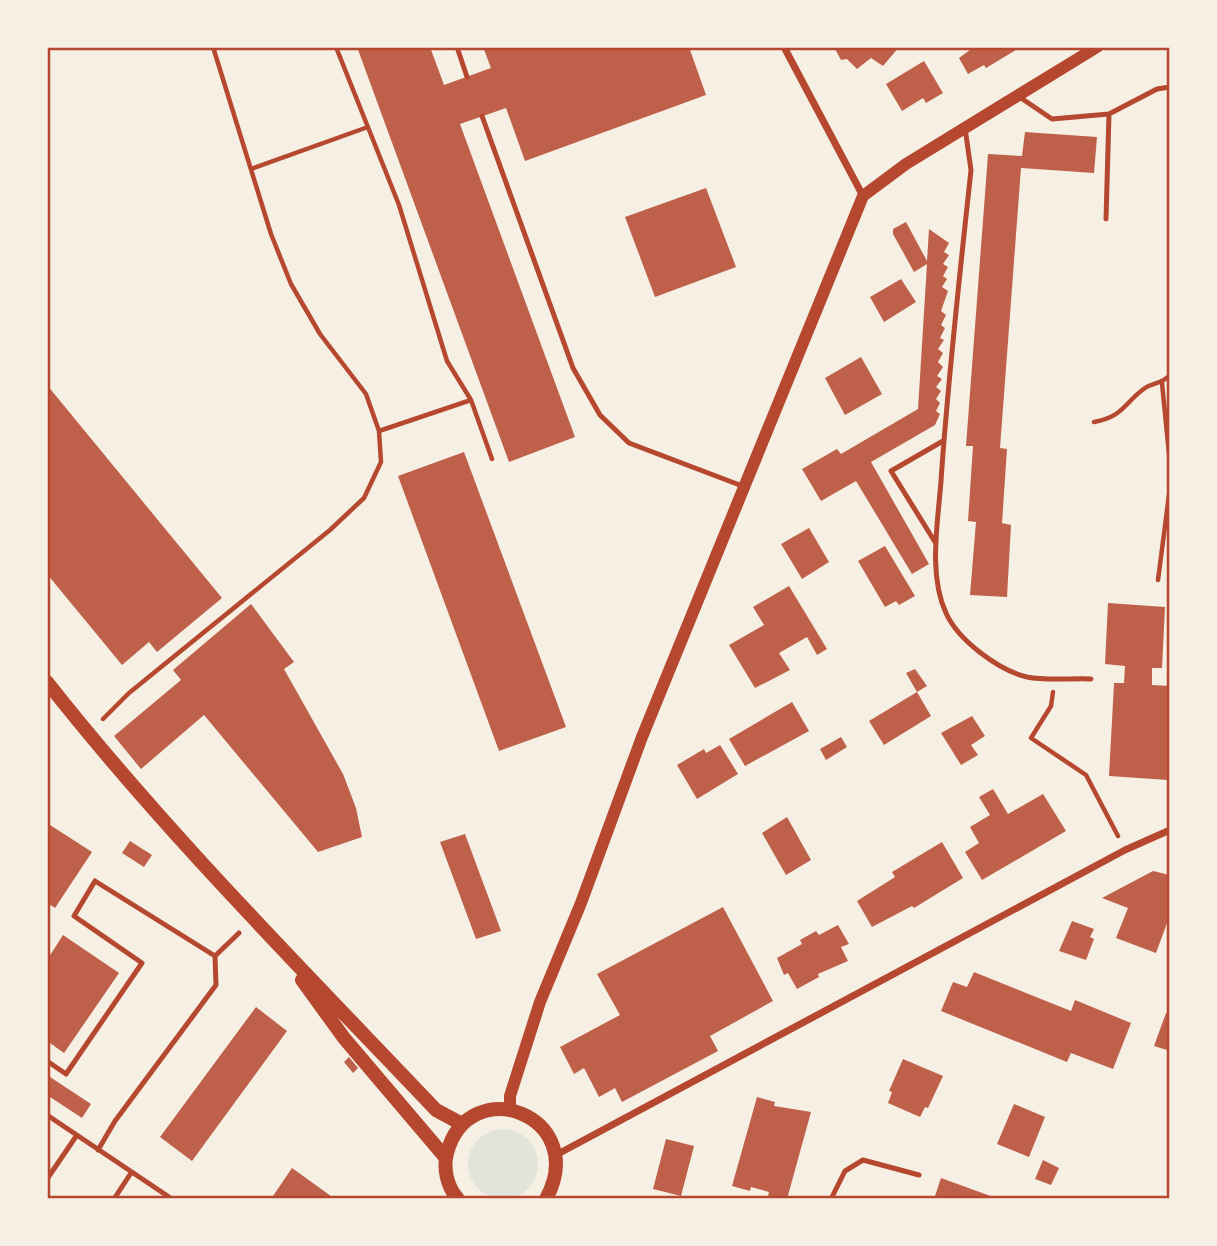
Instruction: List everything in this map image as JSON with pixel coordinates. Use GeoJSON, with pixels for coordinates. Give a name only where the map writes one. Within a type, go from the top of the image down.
{"type":"FeatureCollection","features":[{"type":"Feature","properties":{"kind":"main road"},"geometry":{"type":"LineString","coordinates":[[47,682],[85,730],[273,939],[436,1110],[462,1124]]}},
{"type":"Feature","properties":{"kind":"main road"},"geometry":{"type":"LineString","coordinates":[[273,939],[344,1038],[446,1157]]}},
{"type":"Feature","properties":{"kind":"main road"},"geometry":{"type":"LineString","coordinates":[[455,1197],[446,1176],[446,1157],[451,1138],[462,1124],[484,1112],[510,1109],[526,1114],[551,1138],[557,1172],[546,1199]]}},
{"type":"Feature","properties":{"kind":"street"},"geometry":{"type":"LineString","coordinates":[[784,47],[863,196]]}},
{"type":"Feature","properties":{"kind":"street"},"geometry":{"type":"LineString","coordinates":[[510,1109],[510,1096],[540,1002],[581,903],[642,737],[863,196],[906,164],[1097,47]]}},
{"type":"Feature","properties":{"kind":"street"},"geometry":{"type":"LineString","coordinates":[[556,1155],[1125,850],[1170,830]]}},
{"type":"Feature","properties":{"kind":"lane"},"geometry":{"type":"LineString","coordinates":[[457,47],[467,77]]}},
{"type":"Feature","properties":{"kind":"lane"},"geometry":{"type":"LineString","coordinates":[[1017,96],[1052,119],[1109,114],[1157,89],[1170,87]]}},
{"type":"Feature","properties":{"kind":"lane"},"geometry":{"type":"LineString","coordinates":[[1106,219],[1109,114]]}},
{"type":"Feature","properties":{"kind":"lane"},"geometry":{"type":"LineString","coordinates":[[482,116],[573,368],[600,415],[629,443],[745,487]]}},
{"type":"Feature","properties":{"kind":"lane"},"geometry":{"type":"LineString","coordinates":[[965,128],[971,170],[943,441],[936,544],[939,586],[946,613],[964,640],[987,657],[1026,677],[1091,679]]}},
{"type":"Feature","properties":{"kind":"lane"},"geometry":{"type":"LineString","coordinates":[[936,544],[891,471],[943,441]]}},
{"type":"Feature","properties":{"kind":"lane"},"geometry":{"type":"LineString","coordinates":[[47,1061],[66,1074],[142,963],[74,916],[95,881],[215,957]]}},
{"type":"Feature","properties":{"kind":"lane"},"geometry":{"type":"LineString","coordinates":[[98,1150],[115,1121],[216,985],[215,957],[239,933]]}},
{"type":"Feature","properties":{"kind":"lane"},"geometry":{"type":"LineString","coordinates":[[47,1115],[172,1199]]}},
{"type":"Feature","properties":{"kind":"lane"},"geometry":{"type":"LineString","coordinates":[[47,1179],[77,1135]]}},
{"type":"Feature","properties":{"kind":"lane"},"geometry":{"type":"LineString","coordinates":[[831,1199],[845,1171],[863,1160],[919,1175]]}},
{"type":"Feature","properties":{"kind":"lane"},"geometry":{"type":"LineString","coordinates":[[114,1199],[131,1173]]}},
{"type":"Feature","properties":{"kind":"path"},"geometry":{"type":"LineString","coordinates":[[103,719],[364,498],[381,462],[379,431],[366,394],[320,334],[291,284],[271,234],[213,47]]}},
{"type":"Feature","properties":{"kind":"path"},"geometry":{"type":"LineString","coordinates":[[336,47],[399,205],[447,361],[471,400],[492,459]]}},
{"type":"Feature","properties":{"kind":"path"},"geometry":{"type":"LineString","coordinates":[[251,169],[368,127]]}},
{"type":"Feature","properties":{"kind":"path"},"geometry":{"type":"LineString","coordinates":[[1094,422],[1112,419],[1147,386],[1162,383],[1170,375]]}},
{"type":"Feature","properties":{"kind":"path"},"geometry":{"type":"LineString","coordinates":[[1162,383],[1170,464]]}},
{"type":"Feature","properties":{"kind":"path"},"geometry":{"type":"LineString","coordinates":[[379,431],[471,400]]}},
{"type":"Feature","properties":{"kind":"path"},"geometry":{"type":"LineString","coordinates":[[1158,580],[1168,527],[1170,487]]}},
{"type":"Feature","properties":{"kind":"path"},"geometry":{"type":"LineString","coordinates":[[1055,677],[1051,706],[1031,738],[1086,775],[1125,850]]}},
{"type":"Feature","properties":{"kind":"shaded area"},"geometry":{"type":"Polygon","coordinates":[[[503,1129],[528,1139],[538,1164],[528,1189],[503,1199],[478,1189],[468,1164],[478,1139],[503,1129]]]}},
{"type":"Feature","properties":{"kind":"building"},"geometry":{"type":"Polygon","coordinates":[[[357,47],[430,47],[444,85],[491,68],[483,47],[689,47],[706,95],[525,161],[506,108],[460,124],[575,437],[509,462],[357,47]]]}},
{"type":"Feature","properties":{"kind":"building"},"geometry":{"type":"Polygon","coordinates":[[[834,47],[899,47],[883,66],[871,58],[857,69],[847,59],[841,60],[834,47]]]}},
{"type":"Feature","properties":{"kind":"building"},"geometry":{"type":"Polygon","coordinates":[[[974,47],[1021,47],[986,68],[984,65],[968,74],[959,58],[974,47]]]}},
{"type":"Feature","properties":{"kind":"building"},"geometry":{"type":"Polygon","coordinates":[[[924,61],[943,93],[926,103],[923,98],[902,111],[886,84],[924,61]]]}},
{"type":"Feature","properties":{"kind":"building"},"geometry":{"type":"Polygon","coordinates":[[[1025,132],[1097,137],[1094,173],[1021,168],[1000,448],[1007,449],[1002,523],[1011,525],[1007,597],[970,595],[976,522],[968,521],[973,446],[966,446],[988,154],[1022,156],[1025,132]]]}},
{"type":"Feature","properties":{"kind":"building"},"geometry":{"type":"Polygon","coordinates":[[[706,188],[736,267],[655,297],[625,217],[706,188]]]}},
{"type":"Feature","properties":{"kind":"building"},"geometry":{"type":"Polygon","coordinates":[[[906,222],[927,261],[929,229],[949,243],[944,252],[949,255],[943,264],[948,267],[943,276],[947,279],[942,287],[948,291],[941,311],[946,315],[941,325],[945,328],[940,338],[944,340],[938,349],[943,353],[938,362],[943,367],[937,376],[942,379],[936,387],[941,391],[936,399],[940,403],[936,411],[940,414],[935,425],[871,462],[929,564],[912,574],[856,481],[821,501],[802,469],[837,449],[841,454],[918,409],[927,264],[914,272],[893,234],[893,229],[906,222]]]}},
{"type":"Feature","properties":{"kind":"building"},"geometry":{"type":"Polygon","coordinates":[[[901,279],[916,302],[884,322],[870,297],[901,279]]]}},
{"type":"Feature","properties":{"kind":"building"},"geometry":{"type":"Polygon","coordinates":[[[861,357],[882,394],[845,415],[825,378],[861,357]]]}},
{"type":"Feature","properties":{"kind":"building"},"geometry":{"type":"Polygon","coordinates":[[[47,385],[222,598],[157,652],[149,642],[122,665],[47,574],[47,385]]]}},
{"type":"Feature","properties":{"kind":"building"},"geometry":{"type":"Polygon","coordinates":[[[464,452],[566,727],[499,751],[398,476],[464,452]]]}},
{"type":"Feature","properties":{"kind":"building"},"geometry":{"type":"Polygon","coordinates":[[[809,528],[829,562],[802,579],[781,544],[809,528]]]}},
{"type":"Feature","properties":{"kind":"building"},"geometry":{"type":"Polygon","coordinates":[[[885,546],[915,596],[899,605],[896,601],[885,607],[858,561],[885,546]]]}},
{"type":"Feature","properties":{"kind":"building"},"geometry":{"type":"Polygon","coordinates":[[[789,586],[827,649],[817,655],[807,637],[779,653],[790,670],[755,688],[729,645],[764,625],[753,607],[789,586]]]}},
{"type":"Feature","properties":{"kind":"building"},"geometry":{"type":"Polygon","coordinates":[[[1108,603],[1165,607],[1162,668],[1152,668],[1152,685],[1170,686],[1168,780],[1109,776],[1114,683],[1124,683],[1125,666],[1105,664],[1108,603]]]}},
{"type":"Feature","properties":{"kind":"building"},"geometry":{"type":"Polygon","coordinates":[[[251,604],[294,662],[284,669],[343,774],[356,808],[362,837],[318,852],[204,715],[141,769],[114,736],[181,680],[173,670],[251,604]]]}},
{"type":"Feature","properties":{"kind":"building"},"geometry":{"type":"Polygon","coordinates":[[[915,669],[927,686],[917,692],[906,673],[915,669]]]}},
{"type":"Feature","properties":{"kind":"building"},"geometry":{"type":"Polygon","coordinates":[[[917,692],[931,716],[884,745],[869,721],[917,692]]]}},
{"type":"Feature","properties":{"kind":"building"},"geometry":{"type":"Polygon","coordinates":[[[792,702],[809,731],[745,766],[729,739],[792,702]]]}},
{"type":"Feature","properties":{"kind":"building"},"geometry":{"type":"Polygon","coordinates":[[[972,716],[985,736],[971,745],[978,755],[961,765],[941,733],[972,716]]]}},
{"type":"Feature","properties":{"kind":"building"},"geometry":{"type":"Polygon","coordinates":[[[841,737],[847,747],[826,760],[820,749],[841,737]]]}},
{"type":"Feature","properties":{"kind":"building"},"geometry":{"type":"Polygon","coordinates":[[[720,745],[738,774],[697,799],[677,765],[704,749],[706,753],[720,745]]]}},
{"type":"Feature","properties":{"kind":"building"},"geometry":{"type":"Polygon","coordinates":[[[993,789],[1008,814],[1043,794],[1066,831],[982,880],[965,852],[979,843],[970,827],[990,815],[979,797],[993,789]]]}},
{"type":"Feature","properties":{"kind":"building"},"geometry":{"type":"Polygon","coordinates":[[[787,817],[811,860],[786,875],[762,833],[787,817]]]}},
{"type":"Feature","properties":{"kind":"building"},"geometry":{"type":"Polygon","coordinates":[[[47,823],[92,852],[55,908],[47,903],[47,823]]]}},
{"type":"Feature","properties":{"kind":"building"},"geometry":{"type":"Polygon","coordinates":[[[465,834],[501,931],[476,939],[440,842],[465,834]]]}},
{"type":"Feature","properties":{"kind":"building"},"geometry":{"type":"Polygon","coordinates":[[[130,841],[152,855],[144,867],[122,853],[130,841]]]}},
{"type":"Feature","properties":{"kind":"building"},"geometry":{"type":"Polygon","coordinates":[[[942,842],[963,878],[914,908],[912,906],[872,927],[857,901],[895,877],[892,872],[942,842]]]}},
{"type":"Feature","properties":{"kind":"building"},"geometry":{"type":"Polygon","coordinates":[[[1153,871],[1170,875],[1170,924],[1167,923],[1156,953],[1116,938],[1128,908],[1102,898],[1153,871]]]}},
{"type":"Feature","properties":{"kind":"building"},"geometry":{"type":"Polygon","coordinates":[[[723,907],[773,1001],[710,1036],[718,1051],[622,1102],[615,1088],[599,1097],[584,1068],[574,1074],[560,1047],[620,1015],[597,974],[723,907]]]}},
{"type":"Feature","properties":{"kind":"building"},"geometry":{"type":"Polygon","coordinates":[[[1072,921],[1094,929],[1090,937],[1094,939],[1086,960],[1059,951],[1072,921]]]}},
{"type":"Feature","properties":{"kind":"building"},"geometry":{"type":"Polygon","coordinates":[[[838,925],[849,944],[841,947],[848,961],[818,974],[819,977],[797,989],[788,973],[784,975],[777,958],[802,944],[800,940],[816,931],[819,935],[838,925]]]}},
{"type":"Feature","properties":{"kind":"building"},"geometry":{"type":"Polygon","coordinates":[[[63,935],[119,973],[64,1053],[47,1041],[47,960],[63,935]]]}},
{"type":"Feature","properties":{"kind":"building"},"geometry":{"type":"Polygon","coordinates":[[[974,972],[1071,1011],[1075,1000],[1131,1023],[1113,1069],[1071,1053],[1067,1062],[941,1011],[953,982],[967,987],[974,972]]]}},
{"type":"Feature","properties":{"kind":"building"},"geometry":{"type":"Polygon","coordinates":[[[256,1007],[287,1031],[192,1161],[160,1137],[256,1007]]]}},
{"type":"Feature","properties":{"kind":"building"},"geometry":{"type":"Polygon","coordinates":[[[1166,1013],[1170,1014],[1170,1051],[1154,1046],[1166,1013]]]}},
{"type":"Feature","properties":{"kind":"building"},"geometry":{"type":"Polygon","coordinates":[[[349,1057],[358,1068],[353,1073],[344,1062],[349,1057]]]}},
{"type":"Feature","properties":{"kind":"building"},"geometry":{"type":"Polygon","coordinates":[[[903,1059],[943,1076],[928,1108],[925,1107],[920,1117],[888,1103],[892,1092],[889,1091],[903,1059]]]}},
{"type":"Feature","properties":{"kind":"building"},"geometry":{"type":"Polygon","coordinates":[[[47,1075],[91,1104],[82,1118],[47,1095],[47,1075]]]}},
{"type":"Feature","properties":{"kind":"building"},"geometry":{"type":"Polygon","coordinates":[[[757,1097],[775,1102],[774,1106],[811,1112],[787,1199],[768,1196],[769,1192],[751,1187],[750,1191],[732,1186],[757,1097]]]}},
{"type":"Feature","properties":{"kind":"building"},"geometry":{"type":"Polygon","coordinates":[[[1014,1104],[1045,1117],[1029,1157],[997,1144],[1014,1104]]]}},
{"type":"Feature","properties":{"kind":"building"},"geometry":{"type":"Polygon","coordinates":[[[666,1139],[694,1146],[681,1196],[653,1189],[666,1139]]]}},
{"type":"Feature","properties":{"kind":"building"},"geometry":{"type":"Polygon","coordinates":[[[1043,1160],[1059,1168],[1051,1185],[1035,1179],[1043,1160]]]}},
{"type":"Feature","properties":{"kind":"building"},"geometry":{"type":"Polygon","coordinates":[[[292,1168],[335,1199],[271,1199],[292,1168]]]}},
{"type":"Feature","properties":{"kind":"building"},"geometry":{"type":"Polygon","coordinates":[[[941,1178],[996,1198],[996,1199],[934,1199],[941,1178]]]}}]}
